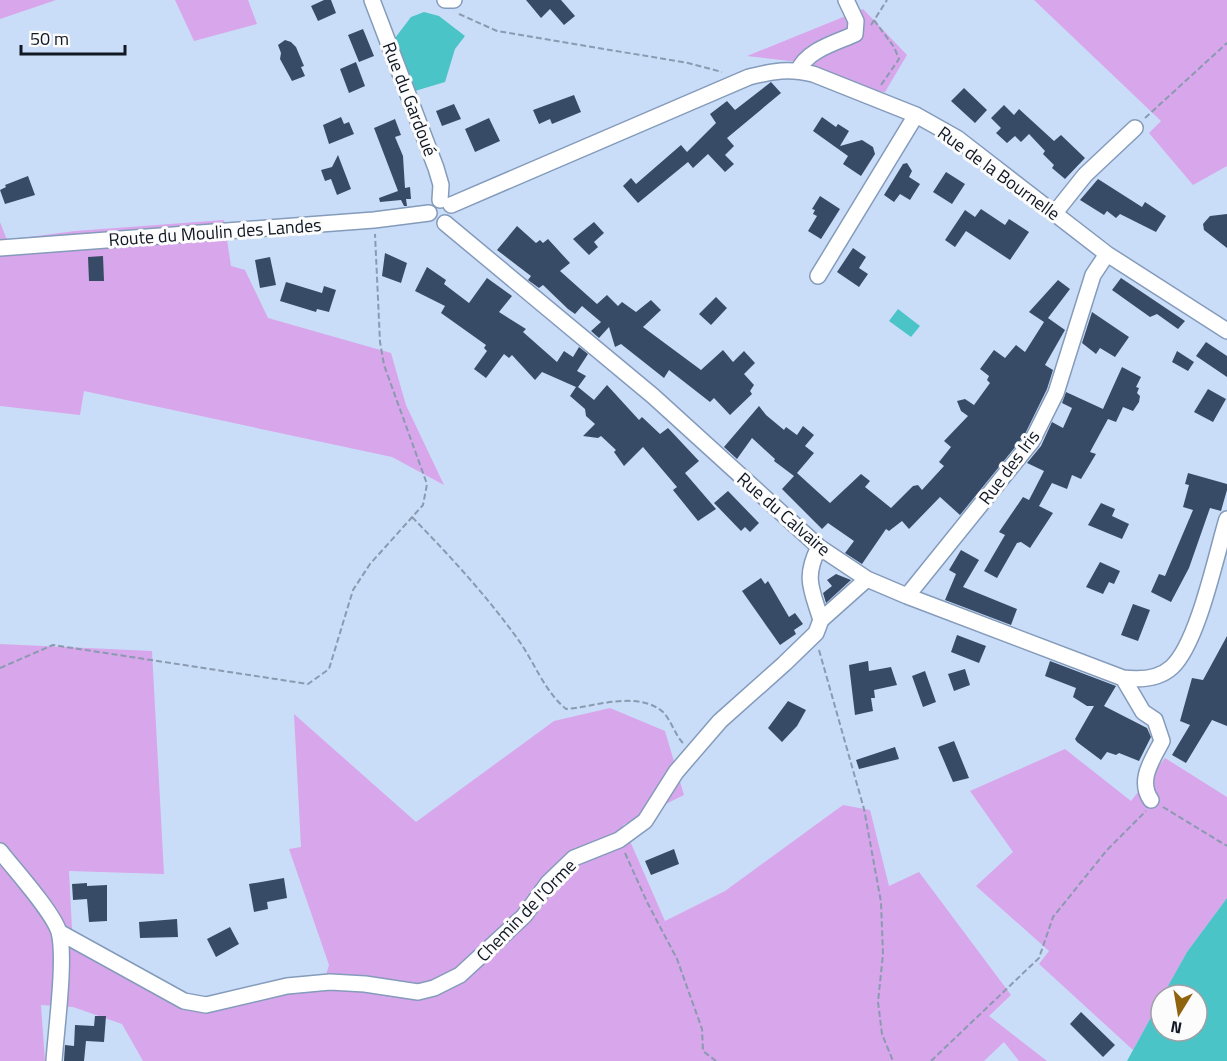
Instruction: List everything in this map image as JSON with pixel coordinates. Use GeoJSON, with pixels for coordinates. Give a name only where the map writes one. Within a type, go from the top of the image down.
{"type":"FeatureCollection","features":[{"type":"Feature","properties":{"kind":"street","name":"Rue du Gardoué"},"geometry":{"type":"LineString","coordinates":[[372,0],[436,168],[445,202]]}},
{"type":"Feature","properties":{"kind":"street"},"geometry":{"type":"LineString","coordinates":[[798,70],[813,53],[855,34],[856,21],[846,0]]}},
{"type":"Feature","properties":{"kind":"street","name":"Rue de la Bournelle"},"geometry":{"type":"LineString","coordinates":[[445,202],[746,79],[783,69],[798,70],[916,115],[957,138],[1107,254],[1227,331]]}},
{"type":"Feature","properties":{"kind":"street"},"geometry":{"type":"LineString","coordinates":[[818,276],[916,115]]}},
{"type":"Feature","properties":{"kind":"street"},"geometry":{"type":"LineString","coordinates":[[1054,214],[1085,175],[1134,128]]}},
{"type":"Feature","properties":{"kind":"street"},"geometry":{"type":"LineString","coordinates":[[445,202],[452,215],[445,223],[434,222],[429,213],[433,203],[445,202]]}},
{"type":"Feature","properties":{"kind":"street","name":"Route du Moulin des Landes"},"geometry":{"type":"LineString","coordinates":[[0,248],[374,220],[429,213]]}},
{"type":"Feature","properties":{"kind":"street","name":"Rue du Calvaire"},"geometry":{"type":"LineString","coordinates":[[445,223],[653,396],[819,547],[867,579],[1123,678],[1152,677],[1172,668],[1190,642],[1227,519]]}},
{"type":"Feature","properties":{"kind":"street","name":"Rue des Iris"},"geometry":{"type":"LineString","coordinates":[[907,596],[1032,441],[1056,393],[1093,275],[1107,254]]}},
{"type":"Feature","properties":{"kind":"street"},"geometry":{"type":"LineString","coordinates":[[818,627],[809,584],[810,564],[819,547]]}},
{"type":"Feature","properties":{"kind":"street","name":"Chemin de l'Orme"},"geometry":{"type":"LineString","coordinates":[[59,932],[184,1001],[206,1005],[286,986],[330,982],[364,984],[418,992],[434,988],[460,975],[488,952],[525,916],[548,883],[574,858],[619,840],[645,821],[676,772],[720,721],[867,579]]}},
{"type":"Feature","properties":{"kind":"street"},"geometry":{"type":"LineString","coordinates":[[1123,678],[1143,712],[1155,720],[1162,741],[1147,770],[1145,784],[1151,800]]}},
{"type":"Feature","properties":{"kind":"street"},"geometry":{"type":"LineString","coordinates":[[0,851],[34,893],[59,932],[61,955],[54,1061]]}},
{"type":"Feature","properties":{"kind":"path"},"geometry":{"type":"LineString","coordinates":[[855,34],[868,29],[887,0]]}},
{"type":"Feature","properties":{"kind":"path"},"geometry":{"type":"LineString","coordinates":[[450,1],[459,14],[471,22],[496,31],[688,63],[746,79]]}},
{"type":"Feature","properties":{"kind":"path"},"geometry":{"type":"LineString","coordinates":[[873,98],[899,59],[894,46],[874,20]]}},
{"type":"Feature","properties":{"kind":"path"},"geometry":{"type":"LineString","coordinates":[[1134,128],[1227,43]]}},
{"type":"Feature","properties":{"kind":"path"},"geometry":{"type":"LineString","coordinates":[[0,668],[53,645],[308,684],[329,669],[353,590],[370,564],[423,504],[427,484],[384,365],[380,342],[374,220]]}},
{"type":"Feature","properties":{"kind":"path"},"geometry":{"type":"LineString","coordinates":[[412,517],[494,607],[529,653],[555,700],[566,709],[606,702],[641,703],[662,712],[680,740],[692,753]]}},
{"type":"Feature","properties":{"kind":"path"},"geometry":{"type":"LineString","coordinates":[[818,627],[864,809],[881,902],[883,954],[878,1002],[882,1034],[893,1061]]}},
{"type":"Feature","properties":{"kind":"path"},"geometry":{"type":"LineString","coordinates":[[931,1061],[1039,958],[1053,917],[1107,850],[1143,817],[1151,800],[1227,846]]}},
{"type":"Feature","properties":{"kind":"path"},"geometry":{"type":"LineString","coordinates":[[619,840],[647,902],[677,958],[702,1029],[703,1051],[716,1061]]}},
{"type":"Feature","properties":{"kind":"shaded area"},"geometry":{"type":"Polygon","coordinates":[[[0,0],[56,0],[0,19],[0,0]]]}},
{"type":"Feature","properties":{"kind":"shaded area"},"geometry":{"type":"Polygon","coordinates":[[[175,0],[248,0],[257,24],[194,41],[175,0]]]}},
{"type":"Feature","properties":{"kind":"shaded area"},"geometry":{"type":"Polygon","coordinates":[[[1034,0],[1227,0],[1227,166],[1193,185],[1149,133],[1161,121],[1034,0]]]}},
{"type":"Feature","properties":{"kind":"shaded area"},"geometry":{"type":"Polygon","coordinates":[[[863,9],[907,55],[885,92],[867,90],[807,63],[747,56],[863,9]]]}},
{"type":"Feature","properties":{"kind":"shaded area"},"geometry":{"type":"Polygon","coordinates":[[[424,12],[439,16],[465,36],[455,49],[445,82],[415,91],[395,38],[411,17],[424,12]]]}},
{"type":"Feature","properties":{"kind":"shaded area"},"geometry":{"type":"Polygon","coordinates":[[[224,220],[231,266],[245,270],[268,318],[391,353],[406,405],[444,485],[392,457],[84,391],[80,415],[0,406],[0,222],[7,240],[75,231],[224,220]]]}},
{"type":"Feature","properties":{"kind":"shaded area"},"geometry":{"type":"Polygon","coordinates":[[[898,309],[920,326],[911,337],[889,321],[898,309]]]}},
{"type":"Feature","properties":{"kind":"shaded area"},"geometry":{"type":"Polygon","coordinates":[[[0,644],[152,651],[164,874],[69,871],[73,948],[189,997],[208,997],[311,975],[326,975],[329,965],[289,849],[301,847],[294,714],[416,822],[554,721],[610,708],[665,731],[684,795],[623,825],[665,921],[725,891],[843,805],[870,810],[889,886],[919,872],[1011,995],[989,1016],[1047,1061],[1019,1061],[1004,1042],[984,1061],[143,1061],[122,1024],[73,1007],[41,1005],[45,1061],[0,1061],[0,644]]]}},
{"type":"Feature","properties":{"kind":"shaded area"},"geometry":{"type":"Polygon","coordinates":[[[1065,749],[1131,801],[1165,758],[1227,797],[1227,898],[1187,952],[1170,983],[1149,983],[1149,1021],[1133,1050],[1039,964],[1049,951],[976,886],[1013,852],[970,791],[1065,749]]]}},
{"type":"Feature","properties":{"kind":"shaded area"},"geometry":{"type":"Polygon","coordinates":[[[1227,898],[1227,1061],[1127,1061],[1149,1021],[1149,1043],[1209,1043],[1209,983],[1170,983],[1187,952],[1227,898]]]}},
{"type":"Feature","properties":{"kind":"building"},"geometry":{"type":"Polygon","coordinates":[[[324,0],[331,0],[336,13],[318,21],[311,6],[324,0]]]}},
{"type":"Feature","properties":{"kind":"building"},"geometry":{"type":"Polygon","coordinates":[[[526,0],[561,0],[575,16],[564,25],[550,9],[541,18],[526,0]]]}},
{"type":"Feature","properties":{"kind":"building"},"geometry":{"type":"Polygon","coordinates":[[[363,29],[374,56],[359,62],[348,35],[363,29]]]}},
{"type":"Feature","properties":{"kind":"building"},"geometry":{"type":"Polygon","coordinates":[[[285,40],[296,47],[304,66],[301,67],[305,76],[292,81],[280,59],[281,53],[278,45],[285,40]]]}},
{"type":"Feature","properties":{"kind":"building"},"geometry":{"type":"Polygon","coordinates":[[[356,62],[365,86],[349,93],[340,69],[356,62]]]}},
{"type":"Feature","properties":{"kind":"building"},"geometry":{"type":"Polygon","coordinates":[[[771,82],[781,93],[727,138],[734,146],[725,155],[734,164],[725,172],[708,154],[693,168],[688,162],[638,203],[623,186],[631,178],[636,184],[681,145],[687,152],[716,123],[710,114],[727,101],[735,110],[771,82]]]}},
{"type":"Feature","properties":{"kind":"building"},"geometry":{"type":"Polygon","coordinates":[[[964,88],[987,110],[975,123],[951,101],[964,88]]]}},
{"type":"Feature","properties":{"kind":"building"},"geometry":{"type":"Polygon","coordinates":[[[574,95],[581,112],[552,124],[550,119],[539,124],[533,110],[574,95]]]}},
{"type":"Feature","properties":{"kind":"building"},"geometry":{"type":"Polygon","coordinates":[[[454,104],[461,119],[442,126],[436,111],[454,104]]]}},
{"type":"Feature","properties":{"kind":"building"},"geometry":{"type":"Polygon","coordinates":[[[1004,105],[1014,115],[1019,109],[1054,141],[1061,135],[1085,158],[1065,179],[1052,168],[1054,165],[1043,154],[1045,151],[1029,134],[1021,142],[1015,136],[1007,143],[996,133],[1001,128],[991,118],[1004,105]]]}},
{"type":"Feature","properties":{"kind":"building"},"geometry":{"type":"Polygon","coordinates":[[[341,117],[344,124],[349,122],[354,134],[329,144],[323,125],[341,117]]]}},
{"type":"Feature","properties":{"kind":"building"},"geometry":{"type":"Polygon","coordinates":[[[822,117],[836,127],[838,124],[849,131],[840,146],[862,140],[873,147],[875,154],[861,176],[843,164],[848,156],[813,131],[822,117]]]}},
{"type":"Feature","properties":{"kind":"building"},"geometry":{"type":"Polygon","coordinates":[[[489,118],[500,141],[475,152],[465,129],[489,118]]]}},
{"type":"Feature","properties":{"kind":"building"},"geometry":{"type":"Polygon","coordinates":[[[395,119],[401,135],[395,137],[403,156],[405,188],[410,187],[411,199],[406,199],[407,206],[404,206],[401,200],[380,202],[379,198],[398,191],[374,128],[395,119]]]}},
{"type":"Feature","properties":{"kind":"building"},"geometry":{"type":"Polygon","coordinates":[[[338,155],[351,189],[337,195],[331,179],[325,181],[321,170],[332,167],[338,155]]]}},
{"type":"Feature","properties":{"kind":"building"},"geometry":{"type":"Polygon","coordinates":[[[907,163],[912,171],[909,177],[920,184],[910,200],[900,194],[894,202],[884,195],[903,164],[907,163]]]}},
{"type":"Feature","properties":{"kind":"building"},"geometry":{"type":"Polygon","coordinates":[[[946,172],[965,184],[952,204],[933,192],[946,172]]]}},
{"type":"Feature","properties":{"kind":"building"},"geometry":{"type":"Polygon","coordinates":[[[28,176],[35,195],[5,204],[0,190],[6,187],[5,185],[28,176]]]}},
{"type":"Feature","properties":{"kind":"building"},"geometry":{"type":"Polygon","coordinates":[[[1098,179],[1142,207],[1145,202],[1166,216],[1156,232],[1120,214],[1116,218],[1107,211],[1104,215],[1080,200],[1098,179]]]}},
{"type":"Feature","properties":{"kind":"building"},"geometry":{"type":"Polygon","coordinates":[[[820,196],[840,209],[821,239],[808,231],[817,216],[813,214],[815,210],[812,209],[820,196]]]}},
{"type":"Feature","properties":{"kind":"building"},"geometry":{"type":"Polygon","coordinates":[[[981,209],[1005,225],[1009,219],[1029,232],[1010,260],[966,231],[955,247],[945,240],[965,210],[975,217],[981,209]]]}},
{"type":"Feature","properties":{"kind":"building"},"geometry":{"type":"Polygon","coordinates":[[[1227,214],[1227,248],[1204,230],[1203,224],[1210,216],[1227,214]]]}},
{"type":"Feature","properties":{"kind":"building"},"geometry":{"type":"Polygon","coordinates":[[[594,222],[604,233],[594,242],[598,247],[589,255],[573,239],[594,222]]]}},
{"type":"Feature","properties":{"kind":"building"},"geometry":{"type":"Polygon","coordinates":[[[517,226],[536,243],[540,240],[543,243],[548,239],[570,263],[560,271],[597,304],[607,295],[618,306],[622,302],[636,312],[651,300],[661,310],[643,327],[701,370],[723,350],[733,362],[744,351],[755,363],[744,374],[754,385],[750,391],[752,394],[730,415],[714,398],[710,402],[669,370],[664,378],[621,344],[615,347],[609,327],[599,338],[591,331],[601,322],[582,306],[575,314],[543,285],[539,288],[528,280],[531,276],[497,250],[517,226]]]}},
{"type":"Feature","properties":{"kind":"building"},"geometry":{"type":"Polygon","coordinates":[[[853,248],[866,257],[859,268],[868,274],[859,287],[837,272],[853,248]]]}},
{"type":"Feature","properties":{"kind":"building"},"geometry":{"type":"Polygon","coordinates":[[[385,253],[407,263],[401,283],[382,276],[385,253]]]}},
{"type":"Feature","properties":{"kind":"building"},"geometry":{"type":"Polygon","coordinates":[[[103,256],[104,281],[89,281],[88,257],[103,256]]]}},
{"type":"Feature","properties":{"kind":"building"},"geometry":{"type":"Polygon","coordinates":[[[270,257],[276,285],[260,288],[255,260],[270,257]]]}},
{"type":"Feature","properties":{"kind":"building"},"geometry":{"type":"Polygon","coordinates":[[[427,267],[446,280],[444,284],[469,303],[487,278],[512,296],[499,312],[526,329],[523,332],[557,362],[564,351],[573,357],[579,347],[588,354],[577,371],[586,376],[578,387],[594,400],[607,385],[639,420],[642,417],[660,434],[668,428],[699,461],[685,473],[716,509],[698,521],[673,490],[677,487],[643,447],[624,466],[614,452],[616,450],[601,436],[598,438],[583,436],[595,424],[586,416],[585,409],[570,396],[576,387],[542,372],[535,380],[512,355],[509,358],[504,354],[486,378],[474,369],[487,351],[484,348],[486,345],[441,313],[445,306],[415,291],[427,267]]]}},
{"type":"Feature","properties":{"kind":"building"},"geometry":{"type":"Polygon","coordinates":[[[1121,278],[1185,321],[1178,329],[1157,314],[1150,317],[1112,290],[1121,278]]]}},
{"type":"Feature","properties":{"kind":"building"},"geometry":{"type":"Polygon","coordinates":[[[1058,280],[1070,289],[1048,318],[1065,330],[1045,365],[1053,370],[1047,389],[1024,436],[960,515],[940,497],[909,529],[902,521],[889,531],[886,529],[862,564],[845,553],[854,541],[828,523],[822,529],[782,489],[794,476],[774,461],[775,459],[752,438],[737,459],[724,447],[759,406],[784,430],[786,427],[797,435],[803,426],[814,435],[805,446],[814,453],[797,473],[830,503],[861,474],[870,481],[865,487],[891,508],[913,486],[918,485],[922,490],[944,466],[939,462],[951,447],[944,441],[968,416],[961,411],[957,401],[965,399],[974,405],[990,383],[987,380],[989,376],[980,369],[994,350],[1005,358],[1016,345],[1025,352],[1044,322],[1029,312],[1058,280]]]}},
{"type":"Feature","properties":{"kind":"building"},"geometry":{"type":"Polygon","coordinates":[[[286,282],[322,293],[324,286],[336,290],[329,312],[317,309],[316,312],[280,301],[286,282]]]}},
{"type":"Feature","properties":{"kind":"building"},"geometry":{"type":"Polygon","coordinates":[[[716,297],[727,308],[711,325],[699,314],[716,297]]]}},
{"type":"Feature","properties":{"kind":"building"},"geometry":{"type":"Polygon","coordinates":[[[1092,312],[1129,337],[1115,357],[1100,348],[1096,354],[1082,343],[1092,312]]]}},
{"type":"Feature","properties":{"kind":"building"},"geometry":{"type":"Polygon","coordinates":[[[1206,342],[1227,356],[1227,377],[1196,356],[1206,342]]]}},
{"type":"Feature","properties":{"kind":"building"},"geometry":{"type":"Polygon","coordinates":[[[1177,351],[1194,362],[1188,371],[1172,362],[1177,351]]]}},
{"type":"Feature","properties":{"kind":"building"},"geometry":{"type":"Polygon","coordinates":[[[1122,367],[1141,377],[1136,387],[1139,388],[1137,393],[1140,396],[1139,402],[1133,411],[1123,407],[1116,422],[1108,419],[1090,452],[1096,454],[1081,479],[1072,475],[1067,489],[1052,483],[1039,506],[1053,513],[1030,548],[1021,542],[1017,543],[997,578],[984,571],[1005,535],[999,532],[1023,497],[1029,500],[1044,471],[1027,463],[1041,446],[1052,422],[1063,428],[1072,408],[1062,403],[1066,392],[1103,409],[1122,367]]]}},
{"type":"Feature","properties":{"kind":"building"},"geometry":{"type":"Polygon","coordinates":[[[1208,389],[1226,399],[1213,422],[1194,412],[1208,389]]]}},
{"type":"Feature","properties":{"kind":"building"},"geometry":{"type":"Polygon","coordinates":[[[1188,473],[1227,484],[1227,490],[1221,511],[1210,508],[1189,568],[1171,602],[1151,592],[1159,574],[1165,576],[1193,510],[1183,507],[1189,485],[1185,484],[1188,473]]]}},
{"type":"Feature","properties":{"kind":"building"},"geometry":{"type":"Polygon","coordinates":[[[728,491],[759,523],[750,532],[745,527],[741,531],[714,503],[728,491]]]}},
{"type":"Feature","properties":{"kind":"building"},"geometry":{"type":"Polygon","coordinates":[[[1101,503],[1115,509],[1112,516],[1129,524],[1122,539],[1088,525],[1101,503]]]}},
{"type":"Feature","properties":{"kind":"building"},"geometry":{"type":"Polygon","coordinates":[[[961,550],[979,560],[963,587],[1017,609],[1011,625],[945,600],[956,574],[949,570],[961,550]]]}},
{"type":"Feature","properties":{"kind":"building"},"geometry":{"type":"Polygon","coordinates":[[[1100,562],[1120,571],[1114,584],[1109,582],[1103,594],[1086,587],[1100,562]]]}},
{"type":"Feature","properties":{"kind":"building"},"geometry":{"type":"Polygon","coordinates":[[[836,574],[851,580],[826,603],[823,593],[832,586],[827,580],[836,574]]]}},
{"type":"Feature","properties":{"kind":"building"},"geometry":{"type":"Polygon","coordinates":[[[761,578],[765,584],[768,581],[789,617],[795,613],[803,624],[794,630],[796,634],[780,645],[742,591],[761,578]]]}},
{"type":"Feature","properties":{"kind":"building"},"geometry":{"type":"Polygon","coordinates":[[[1133,604],[1150,610],[1138,641],[1121,635],[1133,604]]]}},
{"type":"Feature","properties":{"kind":"building"},"geometry":{"type":"Polygon","coordinates":[[[957,635],[986,646],[979,663],[951,652],[957,635]]]}},
{"type":"Feature","properties":{"kind":"building"},"geometry":{"type":"Polygon","coordinates":[[[1227,636],[1227,726],[1212,720],[1186,763],[1172,755],[1190,725],[1180,721],[1192,678],[1203,680],[1227,636]]]}},
{"type":"Feature","properties":{"kind":"building"},"geometry":{"type":"Polygon","coordinates":[[[868,661],[869,671],[891,667],[897,685],[874,690],[875,698],[871,698],[873,711],[855,715],[849,665],[868,661]]]}},
{"type":"Feature","properties":{"kind":"building"},"geometry":{"type":"Polygon","coordinates":[[[1050,661],[1116,686],[1104,706],[1147,728],[1151,737],[1139,761],[1119,753],[1116,755],[1107,752],[1101,760],[1077,742],[1075,739],[1094,706],[1087,706],[1073,697],[1076,688],[1045,676],[1050,661]]]}},
{"type":"Feature","properties":{"kind":"building"},"geometry":{"type":"Polygon","coordinates":[[[965,669],[970,685],[954,691],[948,674],[965,669]]]}},
{"type":"Feature","properties":{"kind":"building"},"geometry":{"type":"Polygon","coordinates":[[[925,671],[936,702],[923,707],[912,676],[925,671]]]}},
{"type":"Feature","properties":{"kind":"building"},"geometry":{"type":"Polygon","coordinates":[[[788,701],[806,710],[797,726],[782,742],[768,728],[788,701]]]}},
{"type":"Feature","properties":{"kind":"building"},"geometry":{"type":"Polygon","coordinates":[[[954,741],[969,778],[953,782],[938,747],[954,741]]]}},
{"type":"Feature","properties":{"kind":"building"},"geometry":{"type":"Polygon","coordinates":[[[895,747],[899,759],[859,769],[856,760],[895,747]]]}},
{"type":"Feature","properties":{"kind":"building"},"geometry":{"type":"Polygon","coordinates":[[[674,849],[679,864],[651,875],[645,861],[674,849]]]}},
{"type":"Feature","properties":{"kind":"building"},"geometry":{"type":"Polygon","coordinates":[[[284,878],[287,898],[267,902],[268,909],[254,912],[249,884],[284,878]]]}},
{"type":"Feature","properties":{"kind":"building"},"geometry":{"type":"Polygon","coordinates":[[[87,883],[87,886],[107,885],[107,921],[89,922],[87,899],[73,900],[72,884],[87,883]]]}},
{"type":"Feature","properties":{"kind":"building"},"geometry":{"type":"Polygon","coordinates":[[[177,919],[178,937],[140,938],[139,922],[177,919]]]}},
{"type":"Feature","properties":{"kind":"building"},"geometry":{"type":"Polygon","coordinates":[[[230,927],[239,944],[216,957],[207,939],[230,927]]]}},
{"type":"Feature","properties":{"kind":"building"},"geometry":{"type":"Polygon","coordinates":[[[1081,1012],[1115,1045],[1103,1057],[1070,1024],[1081,1012]]]}},
{"type":"Feature","properties":{"kind":"building"},"geometry":{"type":"Polygon","coordinates":[[[95,1016],[106,1016],[104,1042],[86,1041],[84,1061],[64,1061],[65,1045],[74,1046],[75,1025],[94,1026],[95,1016]]]}}]}
